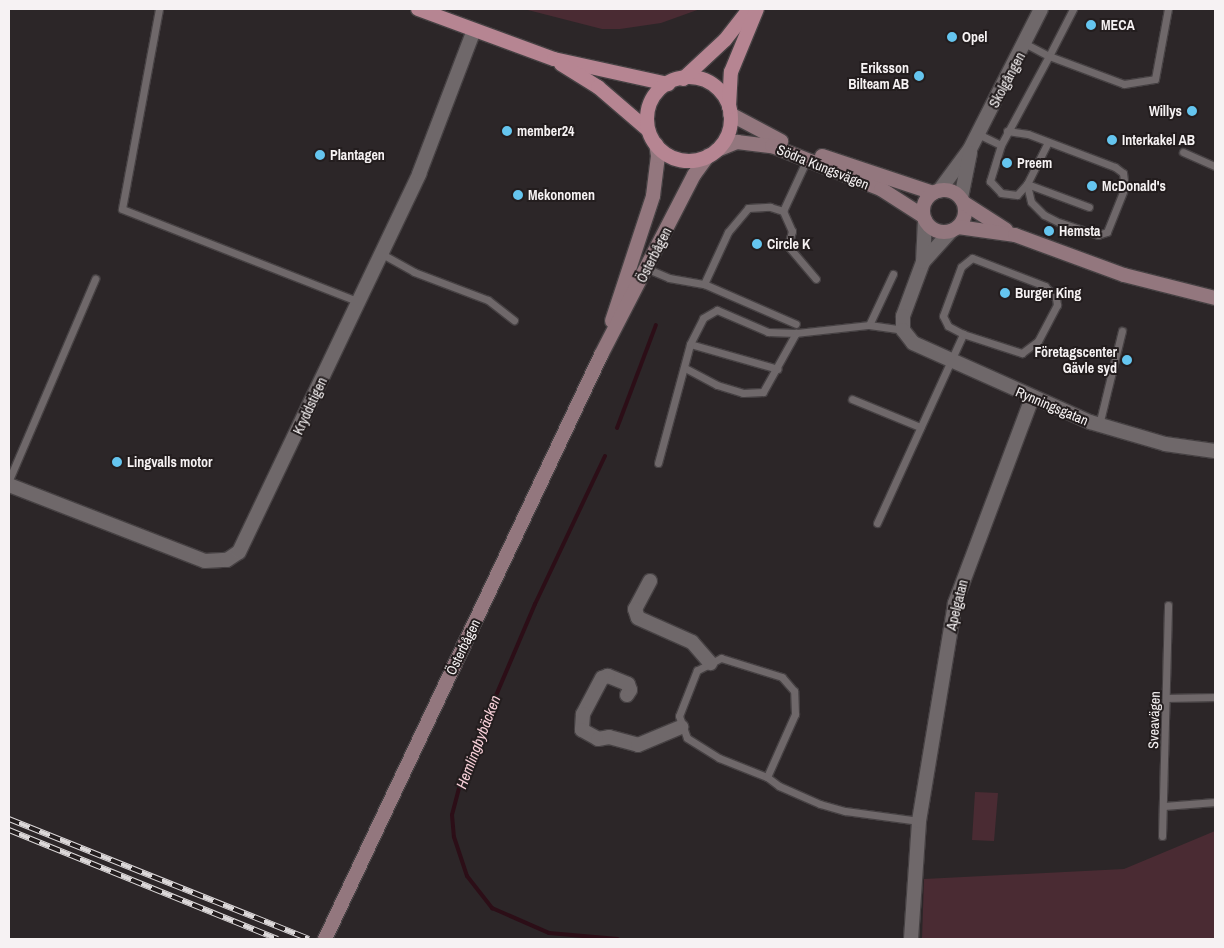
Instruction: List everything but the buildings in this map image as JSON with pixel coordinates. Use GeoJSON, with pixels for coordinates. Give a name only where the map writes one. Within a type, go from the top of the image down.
{"type":"FeatureCollection","features":[{"type":"Feature","properties":{"kind":"main road"},"geometry":{"type":"LineString","coordinates":[[418,9],[554,59],[668,84]]}},
{"type":"Feature","properties":{"kind":"main road"},"geometry":{"type":"LineString","coordinates":[[683,79],[725,40],[749,9]]}},
{"type":"Feature","properties":{"kind":"main road"},"geometry":{"type":"LineString","coordinates":[[554,59],[598,87],[648,130],[656,144],[670,156],[680,160],[700,160],[713,153],[728,133],[732,72],[757,9]]}},
{"type":"Feature","properties":{"kind":"main road"},"geometry":{"type":"LineString","coordinates":[[648,130],[648,108],[652,97],[668,84],[683,79],[702,80],[713,85],[729,110]]}},
{"type":"Feature","properties":{"kind":"main road","name":"Södra Kungsvägen"},"geometry":{"type":"LineString","coordinates":[[729,110],[776,139],[936,192]]}},
{"type":"Feature","properties":{"kind":"main road","name":"Södra Kungsvägen"},"geometry":{"type":"LineString","coordinates":[[713,153],[737,142],[757,142],[881,189],[924,218]]}},
{"type":"Feature","properties":{"kind":"main road","name":"Österbågen"},"geometry":{"type":"LineString","coordinates":[[601,355],[653,196],[658,156],[656,144]]}},
{"type":"Feature","properties":{"kind":"main road","name":"Österbågen"},"geometry":{"type":"LineString","coordinates":[[325,939],[601,355],[648,269],[694,175],[713,153]]}},
{"type":"Feature","properties":{"kind":"main road"},"geometry":{"type":"LineString","coordinates":[[1015,235],[955,229],[937,231],[924,218],[925,201],[936,192],[950,190],[962,201],[1015,235],[1124,275],[1215,298]]}},
{"type":"Feature","properties":{"kind":"main road"},"geometry":{"type":"LineString","coordinates":[[955,229],[965,216],[962,201]]}},
{"type":"Feature","properties":{"kind":"street","name":"Skolgången"},"geometry":{"type":"LineString","coordinates":[[936,192],[970,149],[1026,44],[1041,9]]}},
{"type":"Feature","properties":{"kind":"street","name":"Kryddstigen"},"geometry":{"type":"LineString","coordinates":[[9,485],[193,557],[214,562],[234,556],[249,538],[419,174],[474,30]]}},
{"type":"Feature","properties":{"kind":"street","name":"Skolgången"},"geometry":{"type":"LineString","coordinates":[[962,201],[970,149]]}},
{"type":"Feature","properties":{"kind":"street"},"geometry":{"type":"LineString","coordinates":[[903,330],[905,307],[923,262],[924,218]]}},
{"type":"Feature","properties":{"kind":"street"},"geometry":{"type":"LineString","coordinates":[[923,262],[955,229]]}},
{"type":"Feature","properties":{"kind":"street","name":"Rynningsgatan"},"geometry":{"type":"LineString","coordinates":[[903,330],[913,343],[949,362],[1099,425],[1166,444],[1215,451]]}},
{"type":"Feature","properties":{"kind":"street","name":"Apelgatan"},"geometry":{"type":"LineString","coordinates":[[910,939],[919,821],[955,603],[1032,398]]}},
{"type":"Feature","properties":{"kind":"street"},"geometry":{"type":"LineString","coordinates":[[650,581],[635,609],[638,618],[692,642],[710,663]]}},
{"type":"Feature","properties":{"kind":"street"},"geometry":{"type":"LineString","coordinates":[[627,695],[630,690],[628,684],[608,676],[602,678],[583,714],[582,730],[598,739],[609,737],[638,745],[680,727]]}},
{"type":"Feature","properties":{"kind":"lane"},"geometry":{"type":"LineString","coordinates":[[158,9],[122,209],[359,302]]}},
{"type":"Feature","properties":{"kind":"lane"},"geometry":{"type":"LineString","coordinates":[[1048,142],[1027,184],[1017,195],[1001,193],[990,182],[1007,131],[1050,56],[1073,9]]}},
{"type":"Feature","properties":{"kind":"lane"},"geometry":{"type":"LineString","coordinates":[[1026,44],[1050,56],[1124,84],[1155,79],[1168,9]]}},
{"type":"Feature","properties":{"kind":"lane"},"geometry":{"type":"LineString","coordinates":[[1007,131],[1048,142],[1123,173],[1124,187],[1106,232],[1098,235],[1044,215],[1030,202],[1027,184]]}},
{"type":"Feature","properties":{"kind":"lane"},"geometry":{"type":"LineString","coordinates":[[978,134],[1001,145]]}},
{"type":"Feature","properties":{"kind":"lane"},"geometry":{"type":"LineString","coordinates":[[1183,152],[1215,166]]}},
{"type":"Feature","properties":{"kind":"lane"},"geometry":{"type":"LineString","coordinates":[[783,211],[806,159]]}},
{"type":"Feature","properties":{"kind":"lane"},"geometry":{"type":"LineString","coordinates":[[1027,184],[1089,207]]}},
{"type":"Feature","properties":{"kind":"lane"},"geometry":{"type":"LineString","coordinates":[[704,284],[728,232],[748,208],[770,207],[783,211],[792,230],[788,246],[816,279]]}},
{"type":"Feature","properties":{"kind":"lane"},"geometry":{"type":"LineString","coordinates":[[382,254],[414,272],[488,300],[514,320]]}},
{"type":"Feature","properties":{"kind":"lane"},"geometry":{"type":"LineString","coordinates":[[972,258],[1045,286],[1056,298],[1057,305],[1038,341],[1022,353],[963,334],[948,326],[943,316],[962,267],[972,258]]}},
{"type":"Feature","properties":{"kind":"lane"},"geometry":{"type":"LineString","coordinates":[[648,269],[669,278],[704,284],[796,324]]}},
{"type":"Feature","properties":{"kind":"lane"},"geometry":{"type":"LineString","coordinates":[[869,325],[893,274]]}},
{"type":"Feature","properties":{"kind":"lane"},"geometry":{"type":"LineString","coordinates":[[9,480],[95,279]]}},
{"type":"Feature","properties":{"kind":"lane"},"geometry":{"type":"LineString","coordinates":[[658,463],[690,344],[703,318],[716,310],[768,332],[796,333],[869,325],[903,330]]}},
{"type":"Feature","properties":{"kind":"lane"},"geometry":{"type":"LineString","coordinates":[[1099,425],[1122,331]]}},
{"type":"Feature","properties":{"kind":"lane"},"geometry":{"type":"LineString","coordinates":[[685,368],[717,385],[743,392],[763,392],[778,369],[796,333]]}},
{"type":"Feature","properties":{"kind":"lane"},"geometry":{"type":"LineString","coordinates":[[877,524],[963,334]]}},
{"type":"Feature","properties":{"kind":"lane"},"geometry":{"type":"LineString","coordinates":[[690,344],[778,369]]}},
{"type":"Feature","properties":{"kind":"lane"},"geometry":{"type":"LineString","coordinates":[[852,398],[920,427]]}},
{"type":"Feature","properties":{"kind":"lane","name":"Sveavägen"},"geometry":{"type":"LineString","coordinates":[[1162,836],[1168,605]]}},
{"type":"Feature","properties":{"kind":"lane"},"geometry":{"type":"LineString","coordinates":[[768,777],[796,714],[794,691],[782,677],[721,658],[697,670],[679,716],[680,727],[687,738],[719,758],[768,777],[779,786],[844,811],[919,821]]}},
{"type":"Feature","properties":{"kind":"lane"},"geometry":{"type":"LineString","coordinates":[[1167,698],[1215,697]]}},
{"type":"Feature","properties":{"kind":"lane"},"geometry":{"type":"LineString","coordinates":[[1164,806],[1215,802]]}},
{"type":"Feature","properties":{"kind":"shaded area"},"geometry":{"type":"Polygon","coordinates":[[[524,9],[700,9],[661,23],[620,29],[602,29],[524,9]]]}},
{"type":"Feature","properties":{"kind":"shaded area"},"geometry":{"type":"Polygon","coordinates":[[[975,792],[998,793],[994,841],[972,840],[975,792]]]}},
{"type":"Feature","properties":{"kind":"shaded area"},"geometry":{"type":"Polygon","coordinates":[[[1215,831],[1215,939],[922,939],[924,879],[1124,869],[1215,831]]]}},
{"type":"Feature","properties":{"kind":"waterway","name":"Hemlingbybäcken"},"geometry":{"type":"LineString","coordinates":[[617,428],[656,325]]}},
{"type":"Feature","properties":{"kind":"waterway","name":"Hemlingbybäcken"},"geometry":{"type":"LineString","coordinates":[[605,456],[535,604],[463,773],[452,815],[454,837],[467,876],[492,908],[549,933],[618,939]]}},
{"type":"Feature","properties":{"kind":"railway"},"geometry":{"type":"LineString","coordinates":[[9,819],[309,939]]}},
{"type":"Feature","properties":{"kind":"railway"},"geometry":{"type":"LineString","coordinates":[[9,830],[278,939]]}},
{"type":"Feature","properties":{"kind":"place","name":"MECA"},"geometry":{"type":"Point","coordinates":[1091,25]}},
{"type":"Feature","properties":{"kind":"place","name":"Opel"},"geometry":{"type":"Point","coordinates":[952,37]}},
{"type":"Feature","properties":{"kind":"place","name":"Eriksson Bilteam AB"},"geometry":{"type":"Point","coordinates":[919,76]}},
{"type":"Feature","properties":{"kind":"place","name":"Willys"},"geometry":{"type":"Point","coordinates":[1192,111]}},
{"type":"Feature","properties":{"kind":"place","name":"member24"},"geometry":{"type":"Point","coordinates":[507,131]}},
{"type":"Feature","properties":{"kind":"place","name":"Interkakel AB"},"geometry":{"type":"Point","coordinates":[1112,140]}},
{"type":"Feature","properties":{"kind":"place","name":"Plantagen"},"geometry":{"type":"Point","coordinates":[320,155]}},
{"type":"Feature","properties":{"kind":"place","name":"Preem"},"geometry":{"type":"Point","coordinates":[1007,163]}},
{"type":"Feature","properties":{"kind":"place","name":"McDonald's"},"geometry":{"type":"Point","coordinates":[1092,186]}},
{"type":"Feature","properties":{"kind":"place","name":"Mekonomen"},"geometry":{"type":"Point","coordinates":[518,195]}},
{"type":"Feature","properties":{"kind":"place","name":"Hemsta"},"geometry":{"type":"Point","coordinates":[1049,231]}},
{"type":"Feature","properties":{"kind":"place","name":"Circle K"},"geometry":{"type":"Point","coordinates":[757,244]}},
{"type":"Feature","properties":{"kind":"place","name":"Burger King"},"geometry":{"type":"Point","coordinates":[1005,293]}},
{"type":"Feature","properties":{"kind":"place","name":"Företagscenter Gävle syd"},"geometry":{"type":"Point","coordinates":[1127,360]}},
{"type":"Feature","properties":{"kind":"place","name":"Lingvalls motor"},"geometry":{"type":"Point","coordinates":[117,462]}}]}
